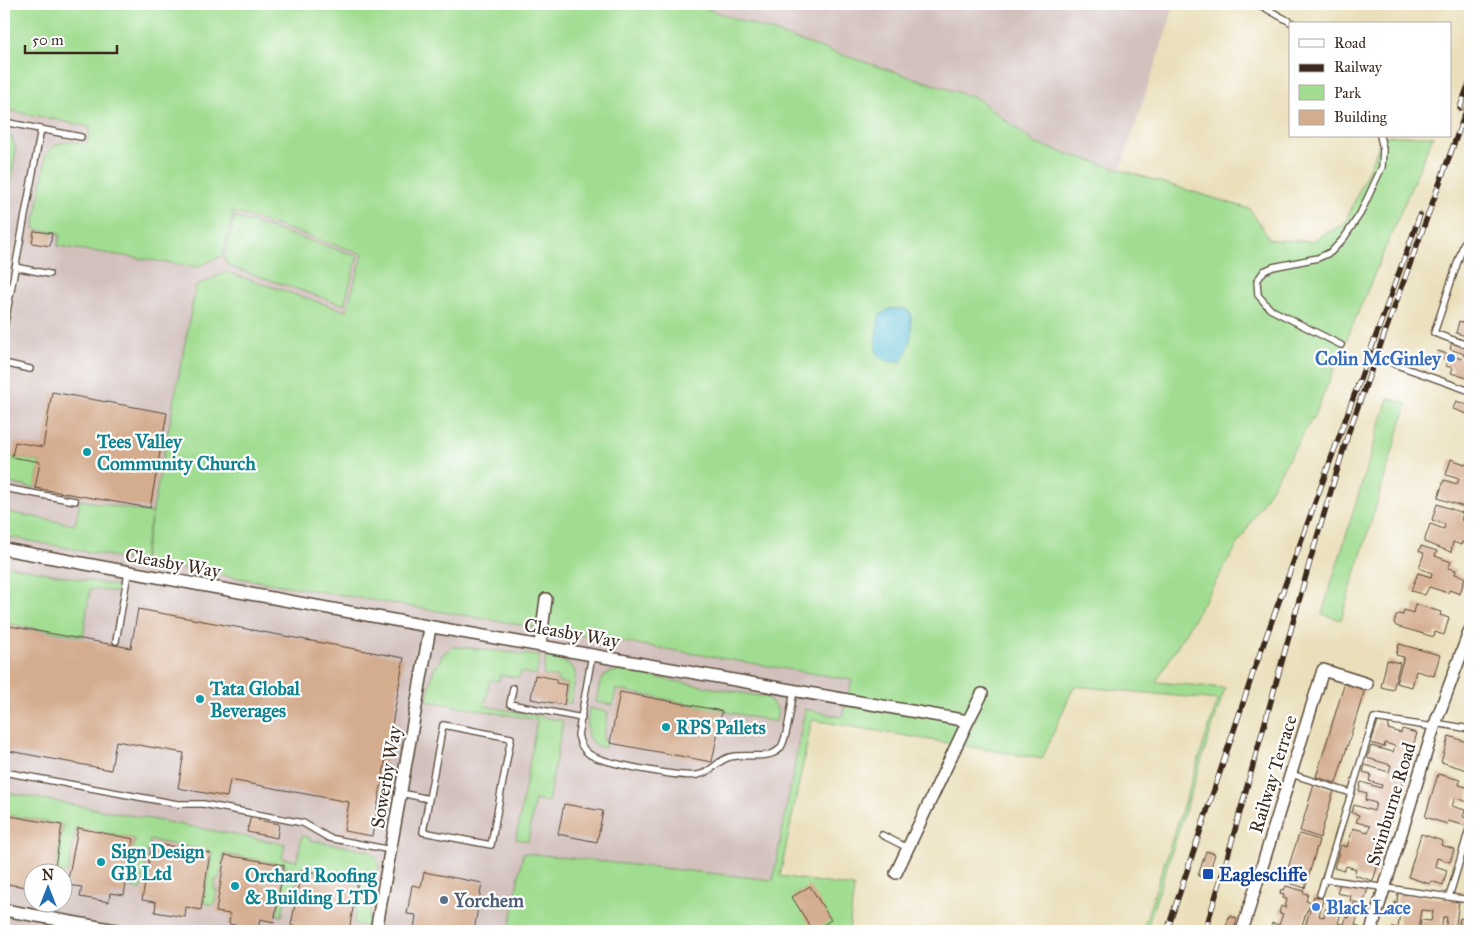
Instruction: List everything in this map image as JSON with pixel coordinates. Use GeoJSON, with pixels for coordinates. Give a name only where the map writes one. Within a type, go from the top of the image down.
{"type":"FeatureCollection","features":[{"type":"Feature","properties":{"kind":"street","name":"Cleasby Way"},"geometry":{"type":"LineString","coordinates":[[4,549],[430,628],[540,645],[968,720]]}},
{"type":"Feature","properties":{"kind":"street"},"geometry":{"type":"LineString","coordinates":[[540,645],[546,599]]}},
{"type":"Feature","properties":{"kind":"street","name":"Sowerby Way"},"geometry":{"type":"LineString","coordinates":[[376,931],[430,628]]}},
{"type":"Feature","properties":{"kind":"street","name":"Swinburne Road"},"geometry":{"type":"LineString","coordinates":[[1370,931],[1434,725],[1470,630]]}},
{"type":"Feature","properties":{"kind":"street","name":"Railway Terrace"},"geometry":{"type":"LineString","coordinates":[[1242,931],[1323,670],[1367,684]]}},
{"type":"Feature","properties":{"kind":"street"},"geometry":{"type":"LineString","coordinates":[[896,873],[982,694]]}},
{"type":"Feature","properties":{"kind":"street"},"geometry":{"type":"LineString","coordinates":[[4,910],[121,931]]}},
{"type":"Feature","properties":{"kind":"lane"},"geometry":{"type":"LineString","coordinates":[[1258,4],[1290,22]]}},
{"type":"Feature","properties":{"kind":"lane"},"geometry":{"type":"LineString","coordinates":[[4,122],[81,137]]}},
{"type":"Feature","properties":{"kind":"lane"},"geometry":{"type":"LineString","coordinates":[[4,328],[41,129]]}},
{"type":"Feature","properties":{"kind":"lane"},"geometry":{"type":"LineString","coordinates":[[1341,345],[1270,309],[1258,296],[1257,281],[1264,271],[1273,267],[1318,258],[1331,252],[1344,238],[1360,214],[1382,167],[1383,149],[1380,138]]}},
{"type":"Feature","properties":{"kind":"lane"},"geometry":{"type":"LineString","coordinates":[[1470,225],[1434,333],[1470,346]]}},
{"type":"Feature","properties":{"kind":"lane"},"geometry":{"type":"LineString","coordinates":[[15,267],[49,274]]}},
{"type":"Feature","properties":{"kind":"lane"},"geometry":{"type":"LineString","coordinates":[[4,363],[30,369]]}},
{"type":"Feature","properties":{"kind":"lane"},"geometry":{"type":"LineString","coordinates":[[1394,364],[1470,391]]}},
{"type":"Feature","properties":{"kind":"lane"},"geometry":{"type":"LineString","coordinates":[[4,488],[75,501]]}},
{"type":"Feature","properties":{"kind":"lane"},"geometry":{"type":"LineString","coordinates":[[116,641],[128,572]]}},
{"type":"Feature","properties":{"kind":"lane"},"geometry":{"type":"LineString","coordinates":[[592,655],[578,735],[580,745],[588,754],[602,761],[680,775],[697,775],[713,769],[729,757],[765,755],[775,752],[781,747],[784,738],[794,690]]}},
{"type":"Feature","properties":{"kind":"lane"},"geometry":{"type":"LineString","coordinates":[[513,688],[510,704],[582,718]]}},
{"type":"Feature","properties":{"kind":"lane"},"geometry":{"type":"LineString","coordinates":[[1320,894],[1374,718],[1470,729]]}},
{"type":"Feature","properties":{"kind":"lane"},"geometry":{"type":"LineString","coordinates":[[443,725],[511,738],[491,845],[423,832],[429,799],[443,725]]}},
{"type":"Feature","properties":{"kind":"lane"},"geometry":{"type":"LineString","coordinates":[[4,772],[177,804],[202,804],[303,823],[329,838],[391,850]]}},
{"type":"Feature","properties":{"kind":"lane"},"geometry":{"type":"LineString","coordinates":[[1291,774],[1352,793]]}},
{"type":"Feature","properties":{"kind":"lane"},"geometry":{"type":"LineString","coordinates":[[401,794],[429,799]]}},
{"type":"Feature","properties":{"kind":"lane"},"geometry":{"type":"LineString","coordinates":[[1449,897],[1470,826]]}},
{"type":"Feature","properties":{"kind":"lane"},"geometry":{"type":"LineString","coordinates":[[882,835],[908,848]]}},
{"type":"Feature","properties":{"kind":"lane"},"geometry":{"type":"LineString","coordinates":[[1325,879],[1470,900]]}},
{"type":"Feature","properties":{"kind":"shaded area"},"geometry":{"type":"Polygon","coordinates":[[[692,4],[1175,4],[1121,169],[1036,144],[978,99],[692,4]]]}},
{"type":"Feature","properties":{"kind":"shaded area"},"geometry":{"type":"Polygon","coordinates":[[[4,109],[90,126],[87,143],[63,142],[234,212],[363,254],[346,311],[226,272],[144,562],[852,680],[842,717],[805,709],[773,880],[523,853],[509,931],[4,931],[4,222],[16,150],[11,136],[4,134],[4,109]]]}},
{"type":"Feature","properties":{"kind":"green space"},"geometry":{"type":"Polygon","coordinates":[[[4,4],[692,4],[978,99],[1036,144],[1250,209],[1270,240],[1312,241],[1345,223],[1382,138],[1432,138],[1315,414],[1156,682],[1225,688],[1146,931],[1142,931],[1218,700],[1074,686],[1042,759],[812,720],[780,876],[854,887],[849,931],[509,931],[523,853],[773,880],[805,709],[842,717],[852,680],[143,562],[196,286],[226,272],[346,311],[363,254],[234,212],[222,256],[196,267],[58,246],[60,234],[34,229],[46,154],[55,145],[60,143],[87,143],[90,127],[4,109],[4,4]]]}},
{"type":"Feature","properties":{"kind":"green space"},"geometry":{"type":"Polygon","coordinates":[[[4,134],[11,136],[16,150],[4,222],[4,134]]]}},
{"type":"Feature","properties":{"kind":"green space"},"geometry":{"type":"Polygon","coordinates":[[[235,217],[358,256],[344,305],[228,266],[224,258],[235,217]]]}},
{"type":"Feature","properties":{"kind":"green space"},"geometry":{"type":"Polygon","coordinates":[[[1388,398],[1407,404],[1341,620],[1322,614],[1388,398]]]}},
{"type":"Feature","properties":{"kind":"green space"},"geometry":{"type":"Polygon","coordinates":[[[4,455],[40,462],[35,488],[4,482],[4,455]]]}},
{"type":"Feature","properties":{"kind":"green space"},"geometry":{"type":"Polygon","coordinates":[[[4,491],[9,498],[8,512],[75,525],[80,500],[152,513],[142,562],[4,536],[4,491]]]}},
{"type":"Feature","properties":{"kind":"green space"},"geometry":{"type":"Polygon","coordinates":[[[4,565],[117,586],[119,588],[115,592],[90,589],[83,637],[4,623],[4,565]]]}},
{"type":"Feature","properties":{"kind":"green space"},"geometry":{"type":"Polygon","coordinates":[[[452,647],[540,656],[536,675],[521,672],[519,678],[500,675],[499,681],[490,680],[485,706],[563,721],[548,802],[535,800],[528,841],[516,839],[537,720],[427,701],[434,666],[437,667],[442,655],[452,647]]]}},
{"type":"Feature","properties":{"kind":"green space"},"geometry":{"type":"Polygon","coordinates":[[[546,657],[567,664],[575,672],[570,704],[565,703],[568,684],[557,682],[558,678],[543,675],[546,657]]]}},
{"type":"Feature","properties":{"kind":"green space"},"geometry":{"type":"Polygon","coordinates":[[[619,671],[764,697],[769,699],[778,710],[776,722],[616,689],[613,705],[596,702],[601,680],[608,674],[619,671]]]}},
{"type":"Feature","properties":{"kind":"green space"},"geometry":{"type":"Polygon","coordinates":[[[589,708],[608,712],[603,739],[606,740],[605,748],[593,743],[589,738],[587,728],[589,708]]]}},
{"type":"Feature","properties":{"kind":"green space"},"geometry":{"type":"Polygon","coordinates":[[[4,792],[285,844],[282,858],[297,861],[302,836],[309,837],[310,840],[369,851],[375,856],[379,866],[367,927],[353,924],[361,880],[299,868],[294,895],[286,893],[282,916],[277,915],[286,865],[224,854],[219,879],[216,879],[214,889],[217,890],[214,905],[203,903],[212,852],[150,840],[141,890],[126,887],[135,839],[76,828],[70,862],[57,862],[63,825],[4,814],[4,792]]]}},
{"type":"Feature","properties":{"kind":"water"},"geometry":{"type":"Polygon","coordinates":[[[903,308],[910,312],[911,318],[912,332],[909,345],[901,362],[887,361],[878,356],[876,346],[880,315],[889,309],[903,308]]]}},
{"type":"Feature","properties":{"kind":"building"},"geometry":{"type":"Polygon","coordinates":[[[34,231],[52,233],[50,246],[32,243],[34,231]]]}},
{"type":"Feature","properties":{"kind":"building"},"geometry":{"type":"Polygon","coordinates":[[[1459,321],[1470,325],[1470,341],[1468,340],[1469,337],[1456,333],[1459,321]]]}},
{"type":"Feature","properties":{"kind":"building"},"geometry":{"type":"Polygon","coordinates":[[[1452,342],[1470,349],[1470,379],[1451,373],[1453,368],[1446,366],[1448,360],[1437,356],[1438,351],[1462,359],[1464,354],[1450,349],[1452,342]]]}},
{"type":"Feature","properties":{"kind":"building","name":"Tees Valley Community Church"},"geometry":{"type":"Polygon","coordinates":[[[52,392],[167,413],[150,508],[35,488],[40,462],[12,457],[15,442],[43,447],[52,392]]]}},
{"type":"Feature","properties":{"kind":"building"},"geometry":{"type":"Polygon","coordinates":[[[1456,401],[1470,406],[1470,415],[1453,409],[1456,401]]]}},
{"type":"Feature","properties":{"kind":"building"},"geometry":{"type":"Polygon","coordinates":[[[1451,459],[1470,466],[1470,498],[1467,497],[1464,507],[1438,498],[1444,480],[1457,484],[1459,479],[1446,475],[1451,459]]]}},
{"type":"Feature","properties":{"kind":"building"},"geometry":{"type":"Polygon","coordinates":[[[1437,504],[1463,513],[1461,520],[1469,522],[1468,525],[1470,526],[1470,544],[1462,542],[1461,545],[1453,542],[1451,552],[1424,542],[1430,524],[1444,529],[1445,524],[1432,520],[1437,504]]]}},
{"type":"Feature","properties":{"kind":"building"},"geometry":{"type":"Polygon","coordinates":[[[1421,546],[1437,551],[1435,556],[1451,562],[1448,568],[1456,570],[1455,574],[1465,577],[1460,594],[1449,590],[1448,593],[1429,587],[1425,595],[1411,591],[1418,573],[1431,577],[1432,573],[1419,568],[1424,553],[1419,551],[1421,546]]]}},
{"type":"Feature","properties":{"kind":"building"},"geometry":{"type":"Polygon","coordinates":[[[1415,604],[1441,612],[1440,615],[1449,618],[1444,635],[1435,632],[1434,637],[1396,626],[1394,623],[1396,616],[1398,614],[1403,615],[1404,610],[1413,613],[1415,604]]]}},
{"type":"Feature","properties":{"kind":"building","name":"Tata Global Beverages"},"geometry":{"type":"Polygon","coordinates":[[[138,609],[404,658],[372,836],[344,831],[349,802],[230,780],[227,797],[178,788],[184,753],[116,741],[111,770],[4,750],[4,625],[131,648],[138,609]]]}},
{"type":"Feature","properties":{"kind":"building"},"geometry":{"type":"Polygon","coordinates":[[[1399,644],[1440,655],[1434,676],[1416,671],[1412,687],[1396,683],[1404,657],[1396,655],[1399,644]]]}},
{"type":"Feature","properties":{"kind":"building"},"geometry":{"type":"Polygon","coordinates":[[[1387,660],[1400,663],[1393,690],[1381,687],[1387,660]]]}},
{"type":"Feature","properties":{"kind":"building"},"geometry":{"type":"Polygon","coordinates":[[[535,675],[556,679],[556,683],[567,685],[564,705],[531,699],[535,675]]]}},
{"type":"Feature","properties":{"kind":"building"},"geometry":{"type":"Polygon","coordinates":[[[1345,682],[1365,689],[1336,783],[1316,777],[1345,682]]]}},
{"type":"Feature","properties":{"kind":"building","name":"RPS Pallets"},"geometry":{"type":"Polygon","coordinates":[[[620,692],[722,711],[712,762],[610,743],[620,692]]]}},
{"type":"Feature","properties":{"kind":"building"},"geometry":{"type":"Polygon","coordinates":[[[1378,721],[1389,724],[1388,729],[1401,733],[1402,729],[1417,733],[1373,881],[1354,875],[1356,869],[1346,866],[1344,871],[1334,868],[1341,845],[1347,847],[1353,828],[1368,832],[1370,826],[1356,822],[1359,815],[1352,813],[1354,805],[1374,811],[1376,803],[1365,800],[1367,793],[1359,791],[1361,782],[1381,788],[1382,785],[1369,781],[1371,774],[1363,772],[1365,765],[1389,772],[1391,765],[1367,758],[1371,746],[1393,752],[1395,746],[1385,743],[1384,747],[1371,743],[1378,721]]]}},
{"type":"Feature","properties":{"kind":"building"},"geometry":{"type":"Polygon","coordinates":[[[1449,736],[1470,743],[1470,764],[1468,764],[1467,770],[1441,762],[1449,736]]]}},
{"type":"Feature","properties":{"kind":"building"},"geometry":{"type":"Polygon","coordinates":[[[1438,774],[1460,780],[1459,785],[1470,788],[1468,802],[1455,798],[1452,806],[1465,810],[1463,817],[1469,819],[1467,826],[1448,821],[1447,824],[1425,817],[1438,774]]]}},
{"type":"Feature","properties":{"kind":"building"},"geometry":{"type":"Polygon","coordinates":[[[1314,784],[1334,790],[1320,838],[1300,831],[1314,784]]]}},
{"type":"Feature","properties":{"kind":"building"},"geometry":{"type":"Polygon","coordinates":[[[564,804],[603,811],[597,842],[558,834],[564,804]]]}},
{"type":"Feature","properties":{"kind":"building"},"geometry":{"type":"Polygon","coordinates":[[[4,815],[62,825],[56,862],[22,862],[22,886],[7,884],[8,875],[4,874],[4,815]]]}},
{"type":"Feature","properties":{"kind":"building"},"geometry":{"type":"Polygon","coordinates":[[[251,815],[259,816],[258,820],[279,824],[277,838],[247,832],[251,815]]]}},
{"type":"Feature","properties":{"kind":"building","name":"Sign Design GB Ltd"},"geometry":{"type":"Polygon","coordinates":[[[78,828],[134,839],[124,895],[110,893],[109,902],[80,897],[82,887],[72,886],[71,862],[78,828]]]}},
{"type":"Feature","properties":{"kind":"building"},"geometry":{"type":"Polygon","coordinates":[[[1299,834],[1319,840],[1305,888],[1284,881],[1299,834]]]}},
{"type":"Feature","properties":{"kind":"building"},"geometry":{"type":"Polygon","coordinates":[[[1421,834],[1443,841],[1441,845],[1454,849],[1450,862],[1437,858],[1435,866],[1447,870],[1443,885],[1431,881],[1430,884],[1408,877],[1421,834]]]}},
{"type":"Feature","properties":{"kind":"building"},"geometry":{"type":"Polygon","coordinates":[[[152,843],[210,853],[201,910],[186,907],[185,917],[155,912],[156,902],[142,900],[152,843]]]}},
{"type":"Feature","properties":{"kind":"building"},"geometry":{"type":"Polygon","coordinates":[[[1206,851],[1215,854],[1207,879],[1198,876],[1206,851]]]}},
{"type":"Feature","properties":{"kind":"building"},"geometry":{"type":"Polygon","coordinates":[[[225,855],[284,865],[274,922],[260,919],[258,929],[229,924],[230,914],[216,912],[225,855]]]}},
{"type":"Feature","properties":{"kind":"building"},"geometry":{"type":"Polygon","coordinates":[[[301,870],[358,880],[349,931],[304,931],[304,928],[291,926],[301,870]]]}},
{"type":"Feature","properties":{"kind":"building","name":"Yorchem"},"geometry":{"type":"Polygon","coordinates":[[[424,872],[482,883],[474,931],[414,931],[416,915],[407,914],[412,885],[421,887],[424,872]]]}},
{"type":"Feature","properties":{"kind":"building"},"geometry":{"type":"Polygon","coordinates":[[[1340,883],[1368,888],[1363,904],[1350,901],[1351,896],[1337,893],[1340,883]]]}},
{"type":"Feature","properties":{"kind":"building"},"geometry":{"type":"Polygon","coordinates":[[[810,886],[831,920],[813,931],[792,897],[810,886]]]}},
{"type":"Feature","properties":{"kind":"building"},"geometry":{"type":"Polygon","coordinates":[[[1286,886],[1304,891],[1303,893],[1308,894],[1306,901],[1311,902],[1300,931],[1270,931],[1272,923],[1279,925],[1283,914],[1279,913],[1281,906],[1285,908],[1287,899],[1283,898],[1284,894],[1280,893],[1281,889],[1284,890],[1286,886]]]}},
{"type":"Feature","properties":{"kind":"building"},"geometry":{"type":"Polygon","coordinates":[[[1398,893],[1459,901],[1455,931],[1445,931],[1447,917],[1443,917],[1441,931],[1420,929],[1421,920],[1431,921],[1433,911],[1421,910],[1418,931],[1392,931],[1393,927],[1398,928],[1400,913],[1394,912],[1396,907],[1394,907],[1395,902],[1397,903],[1398,893]]]}},
{"type":"Feature","properties":{"kind":"building"},"geometry":{"type":"Polygon","coordinates":[[[1314,896],[1323,899],[1319,916],[1324,917],[1326,909],[1341,913],[1338,923],[1344,925],[1346,917],[1349,918],[1353,904],[1361,906],[1355,925],[1359,926],[1357,931],[1304,931],[1314,896]]]}},
{"type":"Feature","properties":{"kind":"building"},"geometry":{"type":"Polygon","coordinates":[[[1469,900],[1470,931],[1458,931],[1460,918],[1467,919],[1469,900]]]}},
{"type":"Feature","properties":{"kind":"building"},"geometry":{"type":"Polygon","coordinates":[[[1229,916],[1237,918],[1234,931],[1225,931],[1229,916]]]}},
{"type":"Feature","properties":{"kind":"railway"},"geometry":{"type":"LineString","coordinates":[[1460,108],[1470,80]]}},
{"type":"Feature","properties":{"kind":"railway"},"geometry":{"type":"LineString","coordinates":[[1205,931],[1312,554],[1349,431],[1470,100]]}},
{"type":"Feature","properties":{"kind":"railway"},"geometry":{"type":"LineString","coordinates":[[1167,931],[1254,670],[1420,215]]}},
{"type":"Feature","properties":{"kind":"place","name":"Colin McGinley"},"geometry":{"type":"Point","coordinates":[1451,358]}},
{"type":"Feature","properties":{"kind":"place","name":"Tees Valley Community Church"},"geometry":{"type":"Point","coordinates":[87,452]}},
{"type":"Feature","properties":{"kind":"place","name":"Tata Global Beverages"},"geometry":{"type":"Point","coordinates":[200,699]}},
{"type":"Feature","properties":{"kind":"place","name":"RPS Pallets"},"geometry":{"type":"Point","coordinates":[666,727]}},
{"type":"Feature","properties":{"kind":"place","name":"Sign Design GB Ltd"},"geometry":{"type":"Point","coordinates":[101,862]}},
{"type":"Feature","properties":{"kind":"place","name":"Eaglescliffe"},"geometry":{"type":"Point","coordinates":[1208,874]}},
{"type":"Feature","properties":{"kind":"place","name":"Orchard Roofing & Building LTD"},"geometry":{"type":"Point","coordinates":[235,886]}},
{"type":"Feature","properties":{"kind":"place","name":"Yorchem"},"geometry":{"type":"Point","coordinates":[444,900]}},
{"type":"Feature","properties":{"kind":"place","name":"Black Lace"},"geometry":{"type":"Point","coordinates":[1316,907]}}]}
